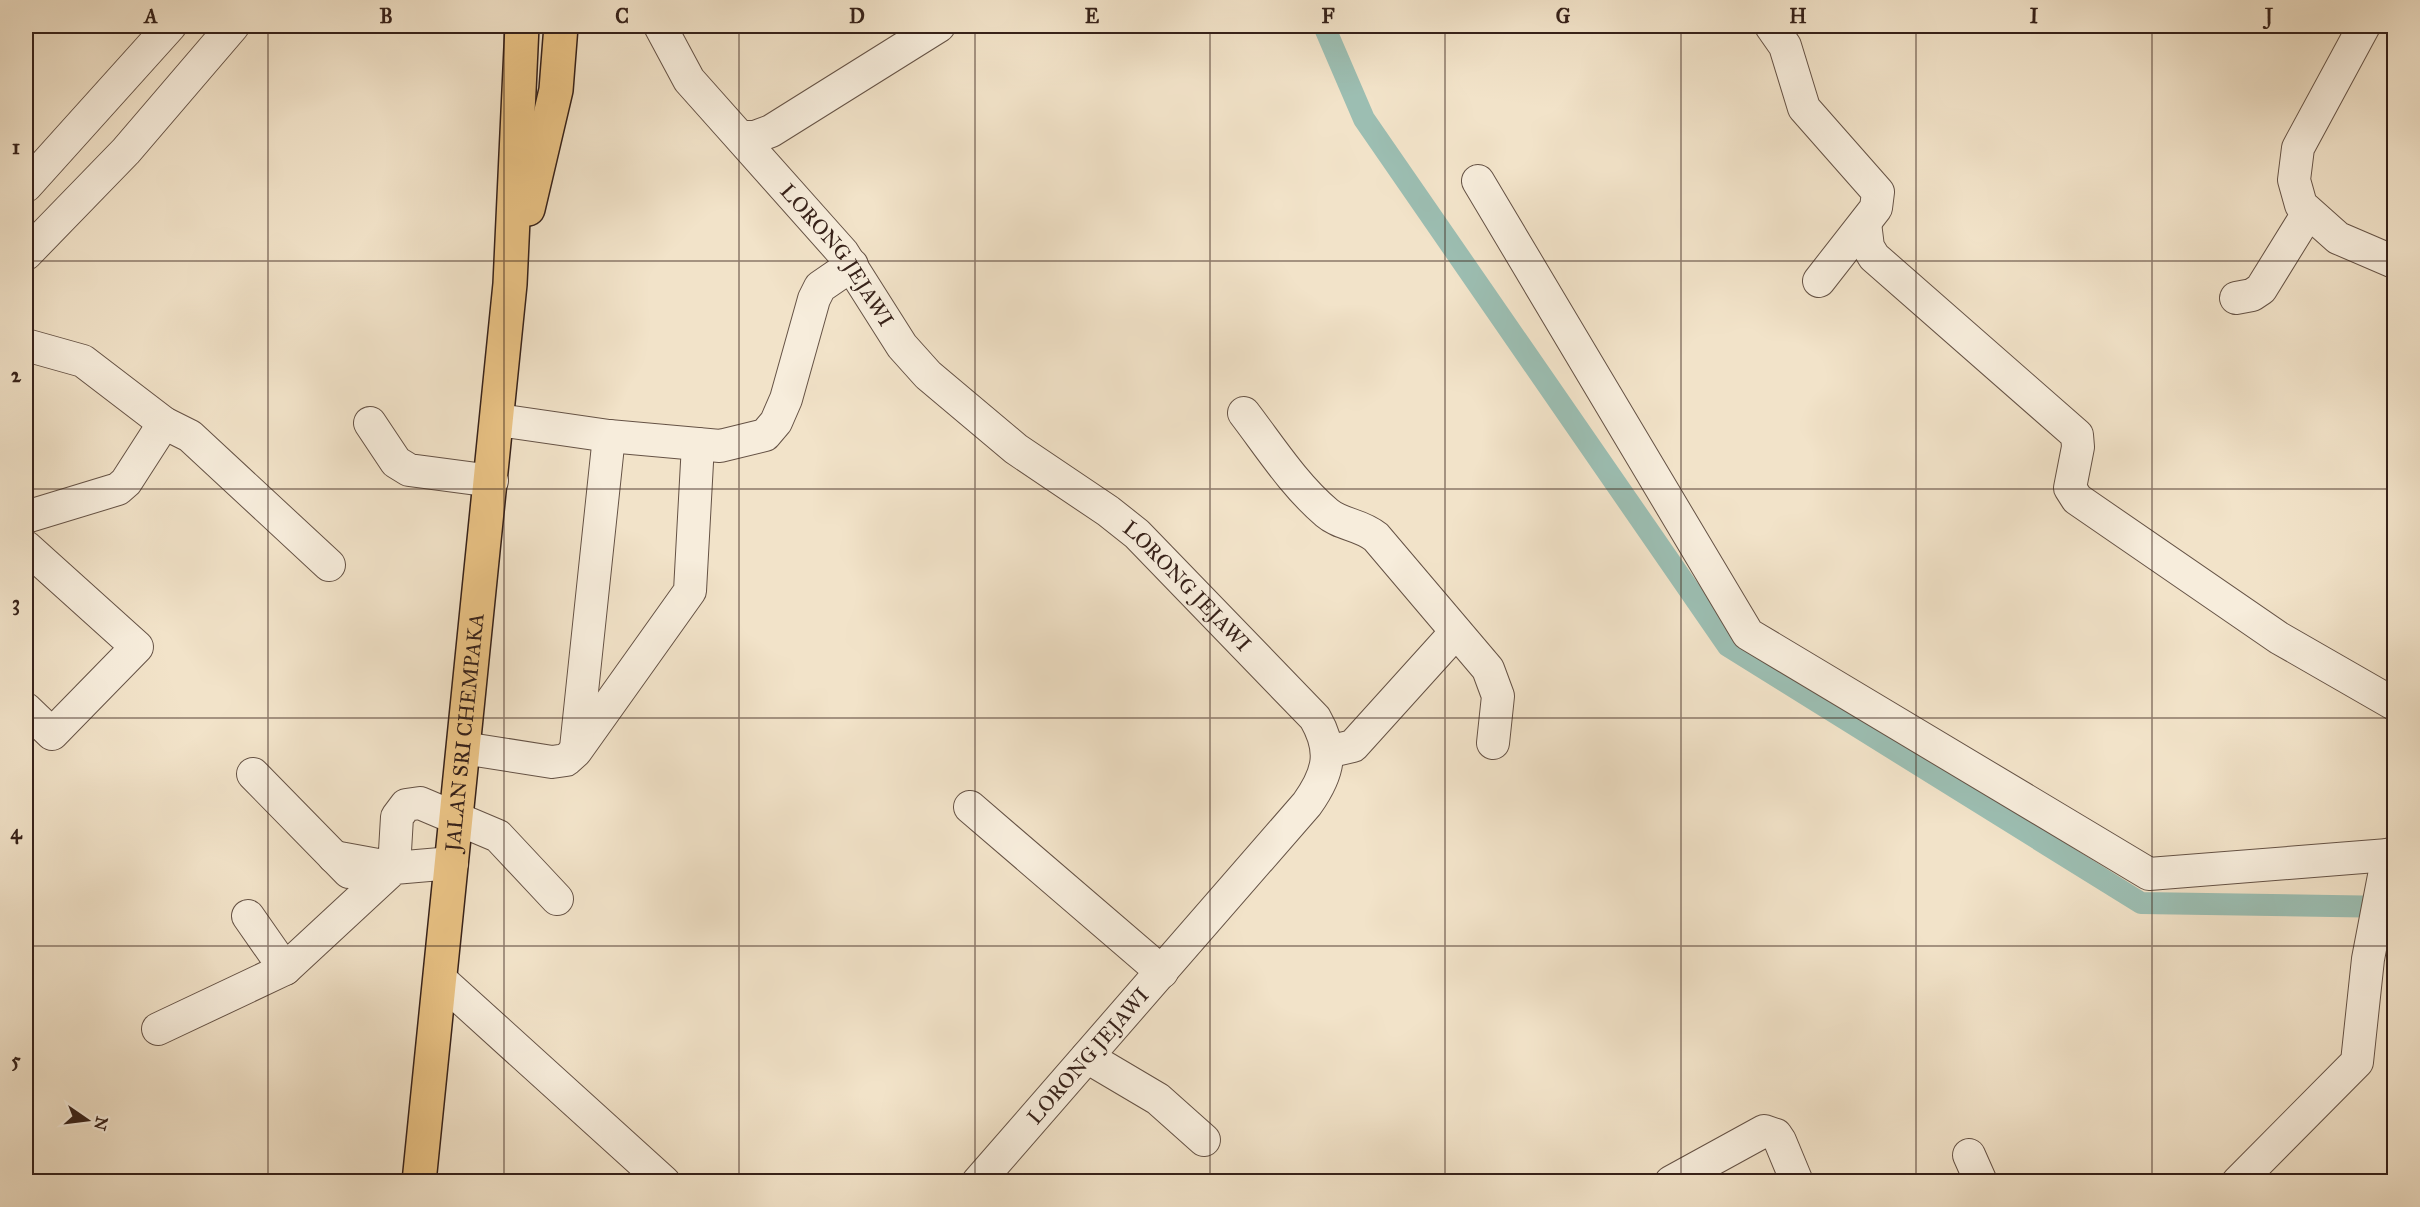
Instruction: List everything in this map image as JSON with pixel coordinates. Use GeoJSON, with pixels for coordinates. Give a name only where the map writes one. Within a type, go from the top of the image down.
{"type":"FeatureCollection","features":[{"type":"Feature","properties":{"kind":"main road"},"geometry":{"type":"LineString","coordinates":[[510,284],[522,26]]}},
{"type":"Feature","properties":{"kind":"main road"},"geometry":{"type":"LineString","coordinates":[[510,284],[556,90],[561,26]]}},
{"type":"Feature","properties":{"kind":"main road","name":"JALAN SRI CHEMPAKA"},"geometry":{"type":"LineString","coordinates":[[419,1182],[492,481],[510,284]]}},
{"type":"Feature","properties":{"kind":"street"},"geometry":{"type":"LineString","coordinates":[[26,186],[170,26]]}},
{"type":"Feature","properties":{"kind":"street"},"geometry":{"type":"LineString","coordinates":[[26,254],[72,209],[233,26]]}},
{"type":"Feature","properties":{"kind":"street"},"geometry":{"type":"LineString","coordinates":[[741,137],[755,137],[771,131],[939,26]]}},
{"type":"Feature","properties":{"kind":"street"},"geometry":{"type":"LineString","coordinates":[[1772,26],[1785,46],[1804,108],[1878,192],[1879,203],[1819,281]]}},
{"type":"Feature","properties":{"kind":"street"},"geometry":{"type":"LineString","coordinates":[[2364,26],[2298,148],[2295,180],[2301,205],[2338,238],[2394,262]]}},
{"type":"Feature","properties":{"kind":"street","name":"LORONG JEJAWI"},"geometry":{"type":"LineString","coordinates":[[665,28],[689,80],[852,265],[902,346],[928,375],[1016,449],[1108,511],[1137,534],[1315,718],[1325,736],[1328,752],[1325,771],[1319,788],[1307,804],[978,1182]]}},
{"type":"Feature","properties":{"kind":"street"},"geometry":{"type":"LineString","coordinates":[[148,50],[188,79]]}},
{"type":"Feature","properties":{"kind":"street"},"geometry":{"type":"LineString","coordinates":[[1478,181],[1748,634],[2149,873],[2388,863],[2368,959],[2357,1062],[2242,1180]]}},
{"type":"Feature","properties":{"kind":"street"},"geometry":{"type":"LineString","coordinates":[[2236,298],[2252,295],[2261,288],[2308,213]]}},
{"type":"Feature","properties":{"kind":"street"},"geometry":{"type":"LineString","coordinates":[[1865,223],[1869,251],[1874,257],[2077,435],[2078,447],[2070,488],[2077,499],[2279,638],[2394,704]]}},
{"type":"Feature","properties":{"kind":"street"},"geometry":{"type":"LineString","coordinates":[[498,420],[609,436],[726,446],[765,435],[776,422],[786,399],[814,299],[820,287],[852,265]]}},
{"type":"Feature","properties":{"kind":"street"},"geometry":{"type":"LineString","coordinates":[[26,345],[83,361],[164,423],[193,439],[329,566]]}},
{"type":"Feature","properties":{"kind":"street"},"geometry":{"type":"LineString","coordinates":[[1244,413],[1303,490],[1329,515],[1360,526],[1376,537],[1488,669],[1495,682],[1498,712],[1493,743]]}},
{"type":"Feature","properties":{"kind":"street"},"geometry":{"type":"LineString","coordinates":[[26,517],[118,489],[164,423]]}},
{"type":"Feature","properties":{"kind":"street"},"geometry":{"type":"LineString","coordinates":[[370,423],[396,462],[409,470],[492,481]]}},
{"type":"Feature","properties":{"kind":"street"},"geometry":{"type":"LineString","coordinates":[[576,751],[609,436]]}},
{"type":"Feature","properties":{"kind":"street"},"geometry":{"type":"LineString","coordinates":[[463,748],[552,762],[566,760],[576,751],[690,591],[698,444]]}},
{"type":"Feature","properties":{"kind":"street"},"geometry":{"type":"LineString","coordinates":[[26,547],[137,647],[52,734],[26,709]]}},
{"type":"Feature","properties":{"kind":"street"},"geometry":{"type":"LineString","coordinates":[[1328,752],[1353,746],[1456,632]]}},
{"type":"Feature","properties":{"kind":"street"},"geometry":{"type":"LineString","coordinates":[[253,774],[368,892]]}},
{"type":"Feature","properties":{"kind":"street"},"geometry":{"type":"LineString","coordinates":[[158,1029],[285,969],[394,867],[397,817],[406,805],[420,803],[498,836],[557,899]]}},
{"type":"Feature","properties":{"kind":"street"},"geometry":{"type":"LineString","coordinates":[[970,807],[1162,972]]}},
{"type":"Feature","properties":{"kind":"street"},"geometry":{"type":"LineString","coordinates":[[334,857],[394,867],[452,863]]}},
{"type":"Feature","properties":{"kind":"street"},"geometry":{"type":"LineString","coordinates":[[248,916],[285,969]]}},
{"type":"Feature","properties":{"kind":"street"},"geometry":{"type":"LineString","coordinates":[[440,979],[664,1182]]}},
{"type":"Feature","properties":{"kind":"street"},"geometry":{"type":"LineString","coordinates":[[1087,1057],[1158,1099],[1204,1140]]}},
{"type":"Feature","properties":{"kind":"street"},"geometry":{"type":"LineString","coordinates":[[1671,1182],[1764,1131],[1776,1135],[1780,1141],[1797,1182]]}},
{"type":"Feature","properties":{"kind":"waterway"},"geometry":{"type":"LineString","coordinates":[[1324,26],[1364,119],[1728,646],[2141,903],[2394,907]]}}]}
